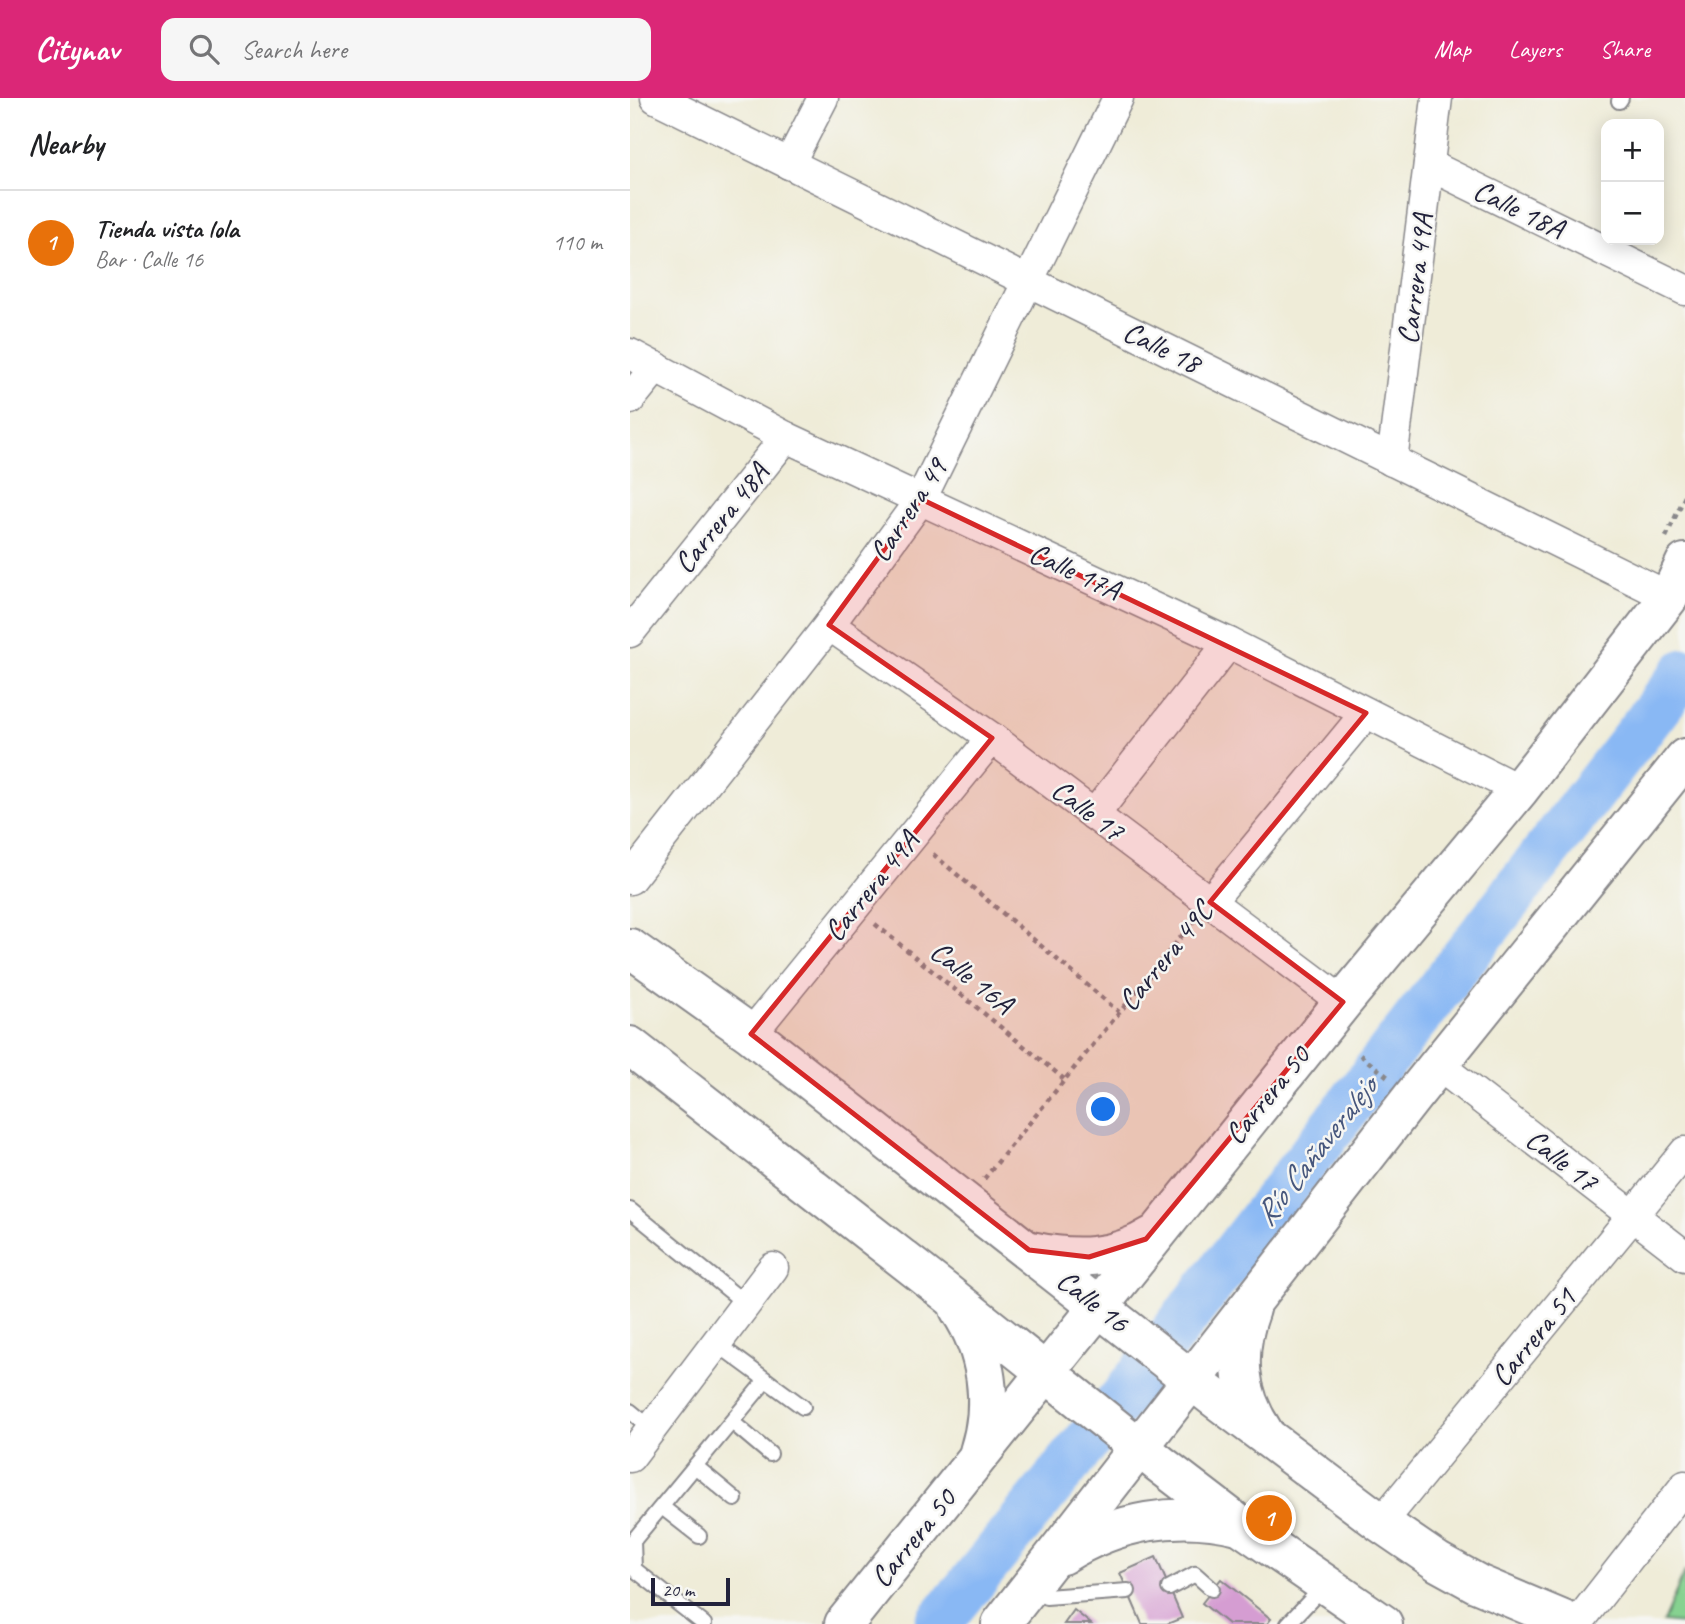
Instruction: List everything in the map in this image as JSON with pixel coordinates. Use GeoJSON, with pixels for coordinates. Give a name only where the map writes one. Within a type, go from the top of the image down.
{"type":"FeatureCollection","features":[{"type":"Feature","properties":{"kind":"main road","name":"Carrera 50"},"geometry":{"type":"LineString","coordinates":[[844,1624],[977,1457],[1056,1382],[1109,1313],[1156,1233],[1519,790],[1677,580]]}},
{"type":"Feature","properties":{"kind":"main road"},"geometry":{"type":"LineString","coordinates":[[1001,1624],[1040,1575],[1132,1442],[1185,1374],[1261,1292],[1438,1065],[1683,764]]}},
{"type":"Feature","properties":{"kind":"main road","name":"Calle 16"},"geometry":{"type":"LineString","coordinates":[[630,948],[751,1034],[1185,1374],[1381,1523],[1438,1562],[1478,1584],[1575,1624]]}},
{"type":"Feature","properties":{"kind":"main road"},"geometry":{"type":"LineString","coordinates":[[630,1046],[944,1291],[1132,1442],[1241,1526],[1378,1623]]}},
{"type":"Feature","properties":{"kind":"main road"},"geometry":{"type":"LineString","coordinates":[[1028,1250],[1065,1257],[1101,1256],[1125,1249],[1156,1233]]}},
{"type":"Feature","properties":{"kind":"main road"},"geometry":{"type":"LineString","coordinates":[[944,1291],[974,1336],[986,1374],[986,1417],[977,1457]]}},
{"type":"Feature","properties":{"kind":"main road"},"geometry":{"type":"LineString","coordinates":[[1261,1292],[1245,1326],[1240,1363],[1247,1400],[1265,1433]]}},
{"type":"Feature","properties":{"kind":"main road"},"geometry":{"type":"LineString","coordinates":[[1040,1575],[1087,1541],[1139,1523],[1194,1518],[1241,1526]]}},
{"type":"Feature","properties":{"kind":"street","name":"Calle 18"},"geometry":{"type":"LineString","coordinates":[[656,98],[1392,461],[1677,580]]}},
{"type":"Feature","properties":{"kind":"street"},"geometry":{"type":"LineString","coordinates":[[789,164],[823,98]]}},
{"type":"Feature","properties":{"kind":"street","name":"Carrera 49"},"geometry":{"type":"LineString","coordinates":[[630,879],[829,625],[922,499],[1118,98]]}},
{"type":"Feature","properties":{"kind":"street","name":"Carrera 49A"},"geometry":{"type":"LineString","coordinates":[[1392,461],[1437,98]]}},
{"type":"Feature","properties":{"kind":"street","name":"Calle 18A"},"geometry":{"type":"LineString","coordinates":[[1429,165],[1685,290]]}},
{"type":"Feature","properties":{"kind":"street"},"geometry":{"type":"LineString","coordinates":[[630,399],[643,361]]}},
{"type":"Feature","properties":{"kind":"street","name":"Calle 17A"},"geometry":{"type":"LineString","coordinates":[[643,361],[786,437],[1229,643],[1519,790]]}},
{"type":"Feature","properties":{"kind":"street","name":"Carrera 48A"},"geometry":{"type":"LineString","coordinates":[[630,632],[786,437]]}},
{"type":"Feature","properties":{"kind":"street","name":"Calle 17"},"geometry":{"type":"LineString","coordinates":[[829,625],[992,738],[1343,1002]]}},
{"type":"Feature","properties":{"kind":"street"},"geometry":{"type":"LineString","coordinates":[[1094,815],[1229,643]]}},
{"type":"Feature","properties":{"kind":"street","name":"Carrera 49C"},"geometry":{"type":"LineString","coordinates":[[1210,902],[1366,713]]}},
{"type":"Feature","properties":{"kind":"street","name":"Carrera 49A"},"geometry":{"type":"LineString","coordinates":[[751,1034],[992,738]]}},
{"type":"Feature","properties":{"kind":"street","name":"Calle 17"},"geometry":{"type":"LineString","coordinates":[[1438,1065],[1685,1256]]}},
{"type":"Feature","properties":{"kind":"street","name":"Carrera 51"},"geometry":{"type":"LineString","coordinates":[[1381,1523],[1685,1152]]}},
{"type":"Feature","properties":{"kind":"street"},"geometry":{"type":"LineString","coordinates":[[630,1457],[641,1420],[716,1343],[773,1268]]}},
{"type":"Feature","properties":{"kind":"street"},"geometry":{"type":"LineString","coordinates":[[1575,1624],[1685,1486]]}},
{"type":"Feature","properties":{"kind":"lane"},"geometry":{"type":"LineString","coordinates":[[630,1210],[746,1304]]}},
{"type":"Feature","properties":{"kind":"lane"},"geometry":{"type":"LineString","coordinates":[[716,1343],[803,1407]]}},
{"type":"Feature","properties":{"kind":"lane"},"geometry":{"type":"LineString","coordinates":[[704,1624],[634,1569],[633,1541],[766,1380]]}},
{"type":"Feature","properties":{"kind":"lane"},"geometry":{"type":"LineString","coordinates":[[732,1422],[770,1454]]}},
{"type":"Feature","properties":{"kind":"lane"},"geometry":{"type":"LineString","coordinates":[[695,1466],[735,1499]]}},
{"type":"Feature","properties":{"kind":"lane"},"geometry":{"type":"LineString","coordinates":[[662,1507],[699,1536]]}},
{"type":"Feature","properties":{"kind":"lane"},"geometry":{"type":"LineString","coordinates":[[1169,1588],[1195,1574],[1212,1589]]}},
{"type":"Feature","properties":{"kind":"lane"},"geometry":{"type":"LineString","coordinates":[[1040,1575],[1046,1597],[1128,1591]]}},
{"type":"Feature","properties":{"kind":"lane"},"geometry":{"type":"LineString","coordinates":[[1288,1624],[1325,1584]]}},
{"type":"Feature","properties":{"kind":"path"},"geometry":{"type":"LineString","coordinates":[[912,836],[1119,1012]]}},
{"type":"Feature","properties":{"kind":"path","name":"Carrera 49C"},"geometry":{"type":"LineString","coordinates":[[966,1201],[1210,902]]}},
{"type":"Feature","properties":{"kind":"path","name":"Calle 16A"},"geometry":{"type":"LineString","coordinates":[[854,907],[1064,1079]]}},
{"type":"Feature","properties":{"kind":"path"},"geometry":{"type":"LineString","coordinates":[[1360,1055],[1388,1077]]}},
{"type":"Feature","properties":{"kind":"highlighted area"},"geometry":{"type":"Polygon","coordinates":[[[921,499],[1366,713],[1210,902],[1343,1002],[1146,1239],[1089,1257],[1029,1250],[751,1034],[992,738],[829,625],[921,499]]]}},
{"type":"Feature","properties":{"kind":"green space"},"geometry":{"type":"Polygon","coordinates":[[[1685,1571],[1685,1624],[1663,1622],[1685,1571]]]}},
{"type":"Feature","properties":{"kind":"building"},"geometry":{"type":"Polygon","coordinates":[[[1156,1557],[1182,1618],[1167,1624],[1142,1624],[1120,1573],[1156,1557]]]}},
{"type":"Feature","properties":{"kind":"building"},"geometry":{"type":"Polygon","coordinates":[[[1221,1579],[1271,1619],[1267,1624],[1228,1624],[1202,1603],[1221,1579]]]}},
{"type":"Feature","properties":{"kind":"building"},"geometry":{"type":"Polygon","coordinates":[[[1074,1610],[1091,1624],[1064,1624],[1074,1610]]]}},
{"type":"Feature","properties":{"kind":"waterway","name":"Río Cañaveralejo"},"geometry":{"type":"LineString","coordinates":[[938,1624],[1128,1391],[1685,672]]}},
{"type":"Feature","properties":{"kind":"place","name":"Tienda vista lola"},"geometry":{"type":"Point","coordinates":[1269,1518]}}]}
